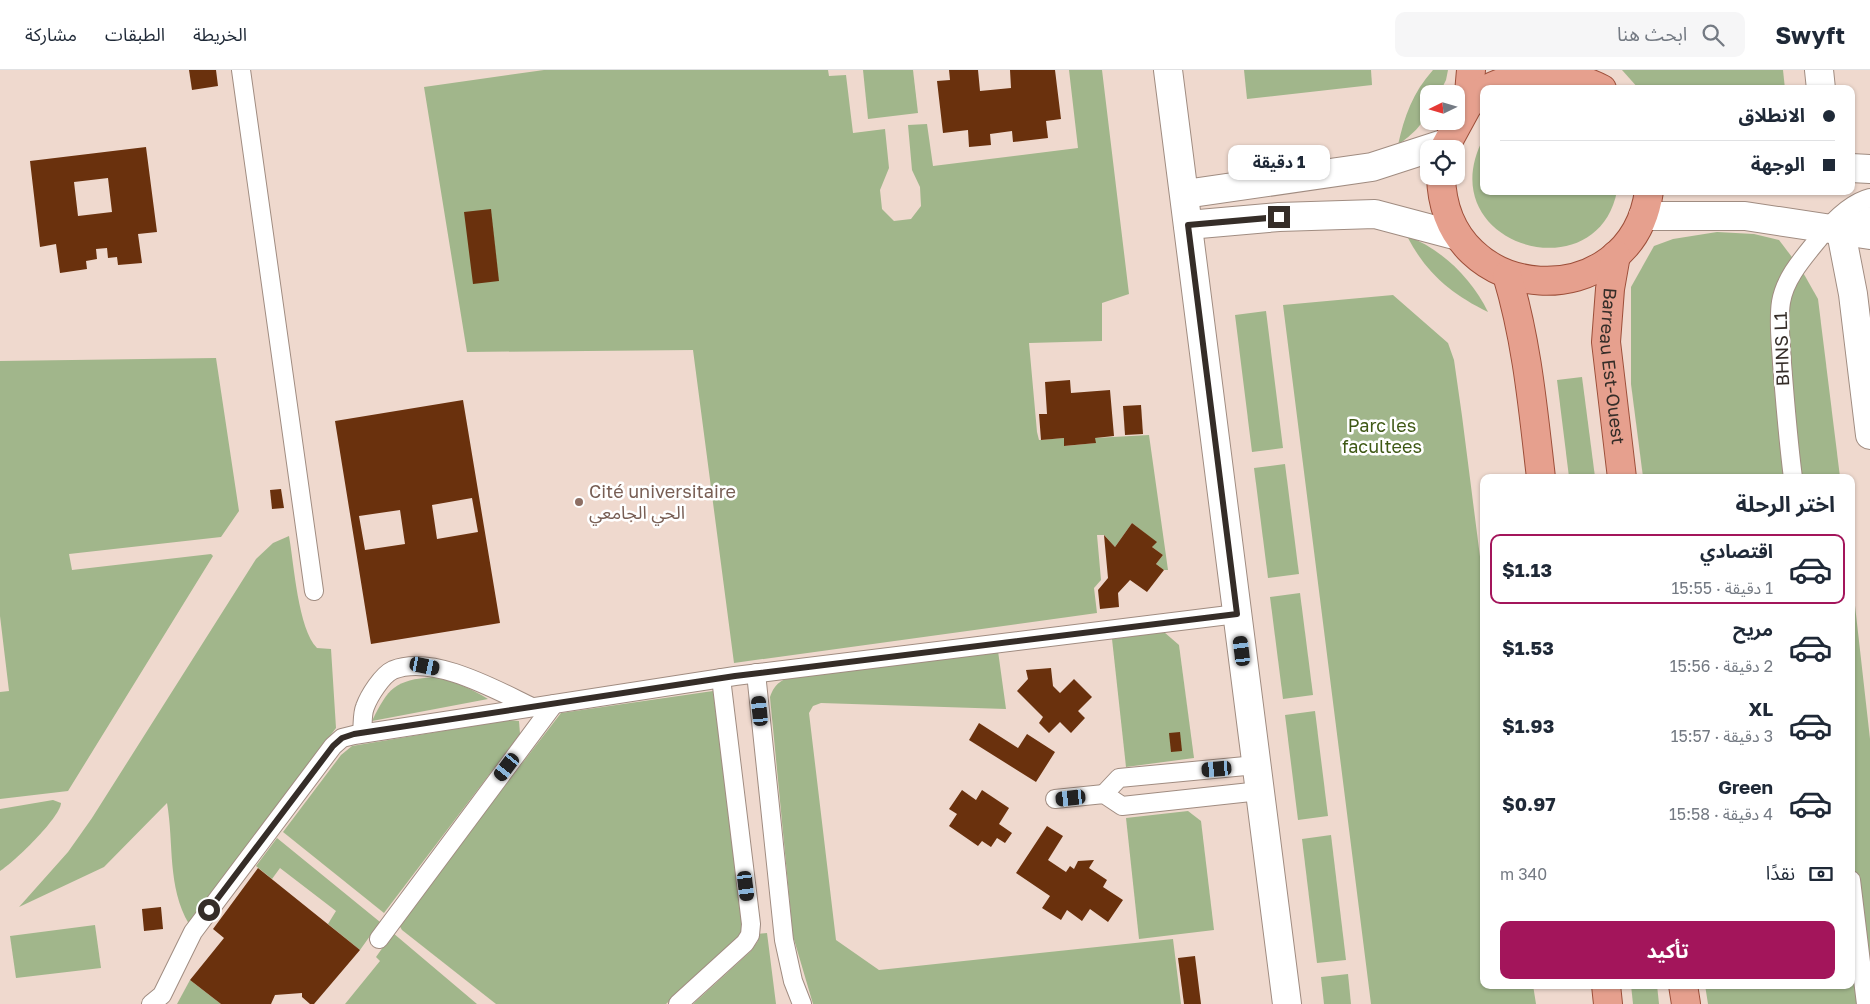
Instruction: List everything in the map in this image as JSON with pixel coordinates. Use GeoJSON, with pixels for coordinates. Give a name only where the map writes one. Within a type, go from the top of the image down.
{"type":"FeatureCollection","features":[{"type":"Feature","properties":{"kind":"main road"},"geometry":{"type":"LineString","coordinates":[[1449,140],[1480,95],[1471,70]]}},
{"type":"Feature","properties":{"kind":"main road"},"geometry":{"type":"LineString","coordinates":[[1496,85],[1506,79],[1529,72],[1552,71],[1575,73],[1595,85]]}},
{"type":"Feature","properties":{"kind":"main road"},"geometry":{"type":"LineString","coordinates":[[1441,185],[1447,214],[1458,236],[1471,252],[1488,266],[1507,276],[1536,282],[1564,281],[1592,272],[1616,255],[1632,237],[1646,203]]}},
{"type":"Feature","properties":{"kind":"main road","name":"Barreau Est-Ouest"},"geometry":{"type":"LineString","coordinates":[[1616,255],[1610,289],[1606,342],[1622,474]]}},
{"type":"Feature","properties":{"kind":"main road"},"geometry":{"type":"LineString","coordinates":[[1507,276],[1519,315],[1526,355],[1541,474]]}},
{"type":"Feature","properties":{"kind":"main road"},"geometry":{"type":"LineString","coordinates":[[1606,989],[1608,1004]]}},
{"type":"Feature","properties":{"kind":"main road"},"geometry":{"type":"LineString","coordinates":[[1684,989],[1686,1004]]}},
{"type":"Feature","properties":{"kind":"street"},"geometry":{"type":"LineString","coordinates":[[1168,70],[1287,1004]]}},
{"type":"Feature","properties":{"kind":"street"},"geometry":{"type":"LineString","coordinates":[[1818,70],[1820,85]]}},
{"type":"Feature","properties":{"kind":"street"},"geometry":{"type":"LineString","coordinates":[[1185,194],[1372,167],[1420,153]]}},
{"type":"Feature","properties":{"kind":"street"},"geometry":{"type":"LineString","coordinates":[[1855,168],[1870,169]]}},
{"type":"Feature","properties":{"kind":"street"},"geometry":{"type":"LineString","coordinates":[[1646,203],[1870,235]]}},
{"type":"Feature","properties":{"kind":"street"},"geometry":{"type":"LineString","coordinates":[[1188,225],[1279,217],[1375,214],[1458,236]]}},
{"type":"Feature","properties":{"kind":"street"},"geometry":{"type":"LineString","coordinates":[[1833,231],[1853,294],[1870,436]]}},
{"type":"Feature","properties":{"kind":"lane"},"geometry":{"type":"LineString","coordinates":[[242,70],[314,591]]}},
{"type":"Feature","properties":{"kind":"lane","name":"BHNS L1"},"geometry":{"type":"LineString","coordinates":[[1803,474],[1785,331],[1786,313],[1791,297],[1809,265],[1833,231],[1857,201],[1870,198]]}},
{"type":"Feature","properties":{"kind":"lane","name":"BHNS L1"},"geometry":{"type":"LineString","coordinates":[[1792,474],[1786,426],[1781,343],[1781,302],[1788,281],[1802,259],[1833,231],[1870,216]]}},
{"type":"Feature","properties":{"kind":"lane"},"geometry":{"type":"LineString","coordinates":[[151,1004],[162,995],[193,932],[333,746],[342,738],[362,733],[756,673],[1237,614]]}},
{"type":"Feature","properties":{"kind":"lane"},"geometry":{"type":"LineString","coordinates":[[362,733],[364,708],[379,683],[392,670],[425,666],[455,672],[532,707]]}},
{"type":"Feature","properties":{"kind":"lane"},"geometry":{"type":"LineString","coordinates":[[756,673],[784,940],[793,981],[802,1004]]}},
{"type":"Feature","properties":{"kind":"lane"},"geometry":{"type":"LineString","coordinates":[[678,1004],[745,943],[750,935],[751,924],[720,678]]}},
{"type":"Feature","properties":{"kind":"lane"},"geometry":{"type":"LineString","coordinates":[[379,939],[554,704]]}},
{"type":"Feature","properties":{"kind":"lane"},"geometry":{"type":"LineString","coordinates":[[1104,794],[1119,778],[1258,778]]}},
{"type":"Feature","properties":{"kind":"lane"},"geometry":{"type":"LineString","coordinates":[[1055,799],[1104,794],[1122,806],[1258,778]]}},
{"type":"Feature","properties":{"kind":"lane"},"geometry":{"type":"LineString","coordinates":[[1855,913],[1866,1004]]}},
{"type":"Feature","properties":{"kind":"lane"},"geometry":{"type":"LineString","coordinates":[[1855,988],[1857,1004]]}},
{"type":"Feature","properties":{"kind":"green space"},"geometry":{"type":"Polygon","coordinates":[[[544,70],[828,70],[829,76],[846,75],[853,133],[885,129],[889,168],[880,190],[882,209],[894,221],[911,219],[921,206],[920,187],[912,170],[908,125],[927,124],[933,166],[1078,148],[1069,70],[1102,70],[1129,294],[1102,303],[1102,341],[1029,343],[1037,432],[1039,440],[1064,438],[1065,446],[1095,443],[1095,438],[1149,435],[1168,570],[1164,570],[1156,564],[1163,555],[1152,547],[1156,542],[1132,523],[1115,547],[1104,535],[1097,535],[1101,580],[1094,588],[1097,613],[734,663],[693,350],[467,352],[424,87],[544,70]]]}},
{"type":"Feature","properties":{"kind":"green space"},"geometry":{"type":"Polygon","coordinates":[[[863,70],[913,70],[918,113],[868,119],[863,70]]]}},
{"type":"Feature","properties":{"kind":"green space"},"geometry":{"type":"Polygon","coordinates":[[[1244,70],[1371,70],[1372,85],[1247,99],[1244,70]]]}},
{"type":"Feature","properties":{"kind":"green space"},"geometry":{"type":"Polygon","coordinates":[[[1433,70],[1448,70],[1444,85],[1421,85],[1433,70]]]}},
{"type":"Feature","properties":{"kind":"green space"},"geometry":{"type":"Polygon","coordinates":[[[1622,70],[1783,70],[1785,85],[1635,85],[1622,70]]]}},
{"type":"Feature","properties":{"kind":"green space"},"geometry":{"type":"Polygon","coordinates":[[[1420,87],[1420,125],[1398,145],[1403,125],[1420,87]]]}},
{"type":"Feature","properties":{"kind":"green space"},"geometry":{"type":"Polygon","coordinates":[[[1480,150],[1480,195],[1615,195],[1603,223],[1580,241],[1551,248],[1522,243],[1496,229],[1478,205],[1473,174],[1480,150]]]}},
{"type":"Feature","properties":{"kind":"green space"},"geometry":{"type":"Polygon","coordinates":[[[1717,232],[1754,234],[1779,240],[1801,269],[1818,299],[1840,474],[1643,474],[1631,384],[1631,287],[1654,246],[1673,239],[1717,232]]]}},
{"type":"Feature","properties":{"kind":"green space"},"geometry":{"type":"Polygon","coordinates":[[[1407,236],[1432,249],[1455,266],[1474,288],[1488,312],[1462,298],[1431,272],[1407,236]]]}},
{"type":"Feature","properties":{"kind":"green space","name":"Parc les facultees"},"geometry":{"type":"Polygon","coordinates":[[[1393,295],[1448,343],[1454,360],[1480,557],[1480,989],[1534,989],[1536,1004],[1371,1004],[1283,305],[1393,295]]]}},
{"type":"Feature","properties":{"kind":"green space"},"geometry":{"type":"Polygon","coordinates":[[[1266,311],[1283,448],[1252,452],[1235,315],[1266,311]]]}},
{"type":"Feature","properties":{"kind":"green space"},"geometry":{"type":"Polygon","coordinates":[[[216,358],[239,511],[221,537],[69,554],[72,570],[211,554],[213,556],[68,791],[0,799],[0,692],[9,691],[0,616],[0,361],[216,358]]]}},
{"type":"Feature","properties":{"kind":"green space"},"geometry":{"type":"Polygon","coordinates":[[[1582,377],[1595,474],[1569,474],[1557,380],[1582,377]]]}},
{"type":"Feature","properties":{"kind":"green space"},"geometry":{"type":"Polygon","coordinates":[[[1285,464],[1299,574],[1268,578],[1254,468],[1285,464]]]}},
{"type":"Feature","properties":{"kind":"green space"},"geometry":{"type":"Polygon","coordinates":[[[289,536],[305,626],[317,648],[331,649],[336,728],[189,924],[182,910],[174,880],[167,803],[104,867],[19,907],[68,852],[92,818],[256,559],[273,543],[289,536]]]}},
{"type":"Feature","properties":{"kind":"green space"},"geometry":{"type":"Polygon","coordinates":[[[1300,593],[1313,695],[1283,699],[1270,597],[1300,593]]]}},
{"type":"Feature","properties":{"kind":"green space"},"geometry":{"type":"Polygon","coordinates":[[[1855,606],[1870,739],[1870,1004],[1708,1004],[1706,989],[1855,989],[1855,606]]]}},
{"type":"Feature","properties":{"kind":"green space"},"geometry":{"type":"Polygon","coordinates":[[[1164,632],[1179,645],[1194,758],[1126,767],[1112,639],[1164,632]]]}},
{"type":"Feature","properties":{"kind":"green space"},"geometry":{"type":"Polygon","coordinates":[[[998,651],[1006,709],[821,703],[813,706],[809,713],[836,940],[879,970],[1173,939],[1181,1004],[813,1004],[793,936],[770,697],[774,688],[780,682],[796,676],[998,651]]]}},
{"type":"Feature","properties":{"kind":"green space"},"geometry":{"type":"Polygon","coordinates":[[[433,677],[462,685],[488,699],[372,721],[388,693],[394,688],[410,680],[433,677]]]}},
{"type":"Feature","properties":{"kind":"green space"},"geometry":{"type":"Polygon","coordinates":[[[713,691],[743,926],[741,936],[735,943],[666,1004],[496,1004],[402,930],[399,925],[401,920],[561,713],[713,691]]]}},
{"type":"Feature","properties":{"kind":"green space"},"geometry":{"type":"Polygon","coordinates":[[[1315,711],[1328,816],[1298,820],[1285,715],[1315,711]]]}},
{"type":"Feature","properties":{"kind":"green space"},"geometry":{"type":"Polygon","coordinates":[[[509,720],[519,721],[520,734],[384,913],[283,832],[341,755],[352,746],[509,720]]]}},
{"type":"Feature","properties":{"kind":"green space"},"geometry":{"type":"Polygon","coordinates":[[[53,800],[61,803],[53,819],[15,859],[0,871],[0,809],[53,800]]]}},
{"type":"Feature","properties":{"kind":"green space"},"geometry":{"type":"Polygon","coordinates":[[[1188,811],[1201,821],[1214,930],[1139,939],[1126,818],[1188,811]]]}},
{"type":"Feature","properties":{"kind":"green space"},"geometry":{"type":"Polygon","coordinates":[[[1331,835],[1346,960],[1317,963],[1302,839],[1331,835]]]}},
{"type":"Feature","properties":{"kind":"green space"},"geometry":{"type":"Polygon","coordinates":[[[277,838],[380,922],[360,950],[328,924],[336,911],[280,868],[272,879],[256,866],[277,838]]]}},
{"type":"Feature","properties":{"kind":"green space"},"geometry":{"type":"Polygon","coordinates":[[[95,925],[101,968],[16,978],[10,936],[95,925]]]}},
{"type":"Feature","properties":{"kind":"green space"},"geometry":{"type":"Polygon","coordinates":[[[393,933],[477,1004],[345,1004],[380,961],[376,957],[393,933]]]}},
{"type":"Feature","properties":{"kind":"green space"},"geometry":{"type":"Polygon","coordinates":[[[767,933],[776,1004],[693,1004],[751,951],[758,941],[757,934],[767,933]]]}},
{"type":"Feature","properties":{"kind":"green space"},"geometry":{"type":"Polygon","coordinates":[[[1348,974],[1351,1004],[1324,1004],[1321,977],[1348,974]]]}},
{"type":"Feature","properties":{"kind":"green space"},"geometry":{"type":"Polygon","coordinates":[[[190,980],[221,1004],[177,1004],[190,980]]]}},
{"type":"Feature","properties":{"kind":"green space"},"geometry":{"type":"Polygon","coordinates":[[[1631,989],[1657,989],[1659,1004],[1633,1004],[1631,989]]]}},
{"type":"Feature","properties":{"kind":"building"},"geometry":{"type":"Polygon","coordinates":[[[189,70],[216,70],[218,86],[192,90],[189,70]]]}},
{"type":"Feature","properties":{"kind":"building"},"geometry":{"type":"Polygon","coordinates":[[[949,70],[978,70],[980,91],[1011,88],[1010,70],[1055,70],[1061,119],[1046,121],[1048,138],[1013,142],[1012,131],[990,134],[991,145],[969,147],[968,130],[943,133],[937,81],[950,80],[949,70]]]}},
{"type":"Feature","properties":{"kind":"building"},"geometry":{"type":"Polygon","coordinates":[[[146,147],[157,232],[138,234],[142,263],[118,265],[117,257],[108,258],[107,248],[96,249],[97,259],[86,261],[87,269],[60,273],[56,244],[40,247],[30,161],[146,147]],[[108,178],[74,182],[78,216],[112,212],[108,178]]]}},
{"type":"Feature","properties":{"kind":"building"},"geometry":{"type":"Polygon","coordinates":[[[491,209],[499,281],[473,284],[464,212],[491,209]]]}},
{"type":"Feature","properties":{"kind":"building"},"geometry":{"type":"Polygon","coordinates":[[[1070,380],[1071,393],[1110,390],[1114,436],[1095,438],[1096,443],[1064,446],[1064,438],[1041,440],[1039,414],[1047,414],[1045,382],[1070,380]]]}},
{"type":"Feature","properties":{"kind":"building"},"geometry":{"type":"Polygon","coordinates":[[[463,400],[500,623],[371,644],[335,421],[463,400]],[[472,498],[432,505],[437,539],[478,532],[472,498]],[[400,510],[359,516],[365,550],[405,544],[400,510]]]}},
{"type":"Feature","properties":{"kind":"building"},"geometry":{"type":"Polygon","coordinates":[[[1141,405],[1143,434],[1125,435],[1123,406],[1141,405]]]}},
{"type":"Feature","properties":{"kind":"building"},"geometry":{"type":"Polygon","coordinates":[[[281,489],[284,508],[272,509],[270,490],[281,489]]]}},
{"type":"Feature","properties":{"kind":"building"},"geometry":{"type":"Polygon","coordinates":[[[1132,523],[1157,542],[1152,547],[1163,555],[1156,564],[1164,570],[1147,592],[1130,580],[1118,593],[1119,607],[1100,609],[1098,590],[1108,578],[1104,535],[1115,547],[1132,523]]]}},
{"type":"Feature","properties":{"kind":"building"},"geometry":{"type":"Polygon","coordinates":[[[1051,668],[1053,686],[1060,693],[1074,679],[1092,697],[1078,711],[1085,718],[1071,733],[1060,722],[1049,733],[1039,723],[1043,717],[1017,691],[1028,679],[1026,670],[1051,668]]]}},
{"type":"Feature","properties":{"kind":"building"},"geometry":{"type":"Polygon","coordinates":[[[979,723],[1018,748],[1027,734],[1055,752],[1036,782],[969,740],[979,723]]]}},
{"type":"Feature","properties":{"kind":"building"},"geometry":{"type":"Polygon","coordinates":[[[1180,732],[1182,751],[1171,752],[1169,733],[1180,732]]]}},
{"type":"Feature","properties":{"kind":"building"},"geometry":{"type":"Polygon","coordinates":[[[962,790],[976,800],[982,790],[1009,808],[999,824],[1012,833],[1005,843],[997,838],[991,847],[982,841],[978,846],[949,826],[957,814],[949,809],[962,790]]]}},
{"type":"Feature","properties":{"kind":"building"},"geometry":{"type":"Polygon","coordinates":[[[1047,826],[1063,836],[1048,860],[1066,872],[1070,866],[1074,869],[1078,861],[1094,860],[1089,868],[1107,880],[1103,887],[1123,900],[1108,922],[1090,909],[1082,921],[1067,910],[1061,920],[1042,908],[1050,896],[1016,873],[1047,826]]]}},
{"type":"Feature","properties":{"kind":"building"},"geometry":{"type":"Polygon","coordinates":[[[258,868],[360,950],[314,1004],[310,1004],[302,997],[302,993],[275,995],[271,1004],[221,1004],[190,980],[224,938],[213,929],[258,868]]]}},
{"type":"Feature","properties":{"kind":"building"},"geometry":{"type":"Polygon","coordinates":[[[161,907],[163,929],[144,931],[142,909],[161,907]]]}},
{"type":"Feature","properties":{"kind":"building"},"geometry":{"type":"Polygon","coordinates":[[[1195,956],[1201,1004],[1184,1004],[1178,958],[1195,956]]]}},
{"type":"Feature","properties":{"kind":"place","name":"Cité universitaire الحي الجامعي"},"geometry":{"type":"Point","coordinates":[579,502]}},
{"type":"Feature","properties":{"kind":"route"},"geometry":{"type":"LineString","coordinates":[[209,910],[333,746],[342,738],[354,734],[735,676],[1099,629],[1237,614],[1188,225],[1279,217]]}}]}
